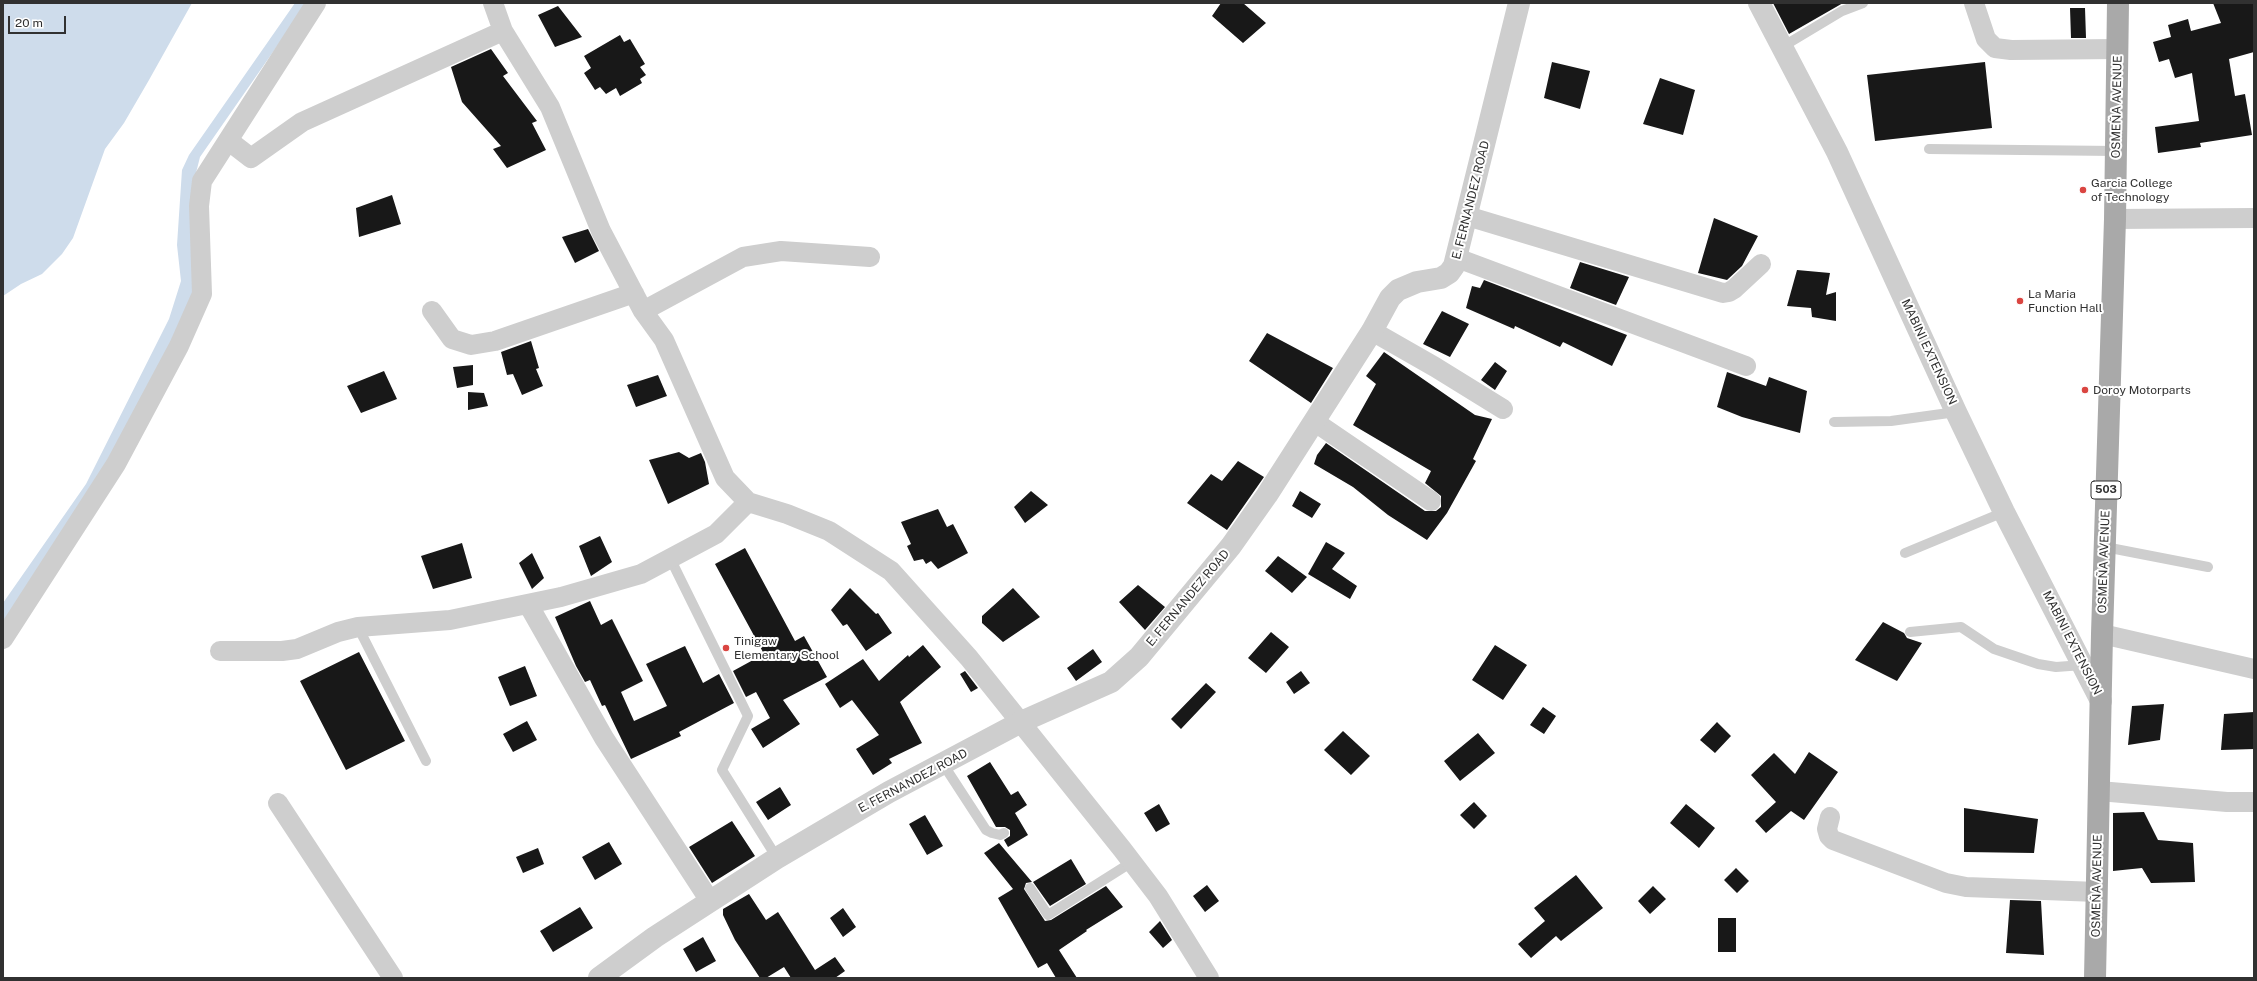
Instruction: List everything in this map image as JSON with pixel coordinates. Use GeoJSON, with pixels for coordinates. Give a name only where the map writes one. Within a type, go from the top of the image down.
{"type":"FeatureCollection","features":[{"type":"Feature","properties":{"kind":"main road","name":"OSMEÑA AVENUE"},"geometry":{"type":"LineString","coordinates":[[2095,978],[2104,547],[2115,219],[2118,3]]}},
{"type":"Feature","properties":{"kind":"street"},"geometry":{"type":"LineString","coordinates":[[3,639],[116,464],[179,346],[202,294],[199,206],[202,181],[316,3]]}},
{"type":"Feature","properties":{"kind":"street"},"geometry":{"type":"LineString","coordinates":[[493,3],[503,31],[550,107],[601,231],[644,311],[664,340],[725,478],[748,502],[787,514],[829,531],[891,571],[1022,722],[1132,862],[1180,928],[1209,978]]}},
{"type":"Feature","properties":{"kind":"street","name":"E. FERNANDEZ ROAD"},"geometry":{"type":"LineString","coordinates":[[602,977],[710,901],[777,858],[889,792],[1022,722],[1111,682],[1139,656],[1232,546],[1315,422],[1372,331],[1390,298],[1398,290],[1417,282],[1441,278],[1449,273],[1457,258],[1519,3]]}},
{"type":"Feature","properties":{"kind":"street","name":"MABINI EXTENSION"},"geometry":{"type":"LineString","coordinates":[[1759,3],[1837,152],[1956,412],[2004,512],[2101,701]]}},
{"type":"Feature","properties":{"kind":"street"},"geometry":{"type":"LineString","coordinates":[[1974,3],[1986,39],[1995,48],[2011,50],[2118,49]]}},
{"type":"Feature","properties":{"kind":"street"},"geometry":{"type":"LineString","coordinates":[[228,141],[251,158],[302,122],[503,31]]}},
{"type":"Feature","properties":{"kind":"street"},"geometry":{"type":"LineString","coordinates":[[1467,216],[1722,293],[1729,292],[1734,289],[1761,264]]}},
{"type":"Feature","properties":{"kind":"street"},"geometry":{"type":"LineString","coordinates":[[2115,219],[2254,218]]}},
{"type":"Feature","properties":{"kind":"street"},"geometry":{"type":"LineString","coordinates":[[644,311],[743,257],[781,250],[870,257]]}},
{"type":"Feature","properties":{"kind":"street"},"geometry":{"type":"LineString","coordinates":[[1457,258],[1746,366]]}},
{"type":"Feature","properties":{"kind":"street"},"geometry":{"type":"LineString","coordinates":[[432,311],[452,340],[471,346],[495,341],[634,293]]}},
{"type":"Feature","properties":{"kind":"street"},"geometry":{"type":"LineString","coordinates":[[1372,331],[1435,367],[1503,409]]}},
{"type":"Feature","properties":{"kind":"street"},"geometry":{"type":"LineString","coordinates":[[1315,422],[1431,501]]}},
{"type":"Feature","properties":{"kind":"street"},"geometry":{"type":"LineString","coordinates":[[220,651],[282,651],[297,649],[338,632],[358,627],[450,620],[562,597],[641,574],[716,534],[748,502]]}},
{"type":"Feature","properties":{"kind":"street"},"geometry":{"type":"LineString","coordinates":[[528,604],[604,738],[710,901]]}},
{"type":"Feature","properties":{"kind":"street"},"geometry":{"type":"LineString","coordinates":[[2102,634],[2254,669]]}},
{"type":"Feature","properties":{"kind":"street"},"geometry":{"type":"LineString","coordinates":[[2099,791],[2227,802],[2254,802]]}},
{"type":"Feature","properties":{"kind":"street"},"geometry":{"type":"LineString","coordinates":[[278,803],[393,978]]}},
{"type":"Feature","properties":{"kind":"street"},"geometry":{"type":"LineString","coordinates":[[1830,817],[1827,829],[1829,836],[1833,840],[1946,884],[1966,887],[2096,892]]}},
{"type":"Feature","properties":{"kind":"lane"},"geometry":{"type":"LineString","coordinates":[[1782,47],[1842,11],[1863,3]]}},
{"type":"Feature","properties":{"kind":"lane"},"geometry":{"type":"LineString","coordinates":[[1930,149],[2116,151]]}},
{"type":"Feature","properties":{"kind":"lane"},"geometry":{"type":"LineString","coordinates":[[1834,422],[1891,421],[1956,412]]}},
{"type":"Feature","properties":{"kind":"lane"},"geometry":{"type":"LineString","coordinates":[[1905,553],[2004,512]]}},
{"type":"Feature","properties":{"kind":"lane"},"geometry":{"type":"LineString","coordinates":[[2104,547],[2208,567]]}},
{"type":"Feature","properties":{"kind":"lane"},"geometry":{"type":"LineString","coordinates":[[670,558],[748,716],[722,770],[777,858]]}},
{"type":"Feature","properties":{"kind":"lane"},"geometry":{"type":"LineString","coordinates":[[358,627],[426,761]]}},
{"type":"Feature","properties":{"kind":"lane"},"geometry":{"type":"LineString","coordinates":[[1910,632],[1961,628],[1994,649],[2038,664],[2056,667],[2083,665]]}},
{"type":"Feature","properties":{"kind":"lane"},"geometry":{"type":"LineString","coordinates":[[943,764],[986,830],[992,834],[1000,835],[1004,833]]}},
{"type":"Feature","properties":{"kind":"lane"},"geometry":{"type":"LineString","coordinates":[[1030,888],[1048,915],[1132,862]]}},
{"type":"Feature","properties":{"kind":"water"},"geometry":{"type":"Polygon","coordinates":[[[3,3],[192,3],[124,123],[105,149],[73,238],[62,254],[42,274],[21,284],[3,296],[3,3]]]}},
{"type":"Feature","properties":{"kind":"water"},"geometry":{"type":"Polygon","coordinates":[[[295,3],[307,3],[200,157],[192,189],[195,285],[186,321],[97,486],[3,628],[3,603],[86,484],[169,319],[181,281],[177,245],[182,170],[189,155],[295,3]]]}},
{"type":"Feature","properties":{"kind":"building"},"geometry":{"type":"Polygon","coordinates":[[[1221,3],[1243,3],[1266,23],[1243,43],[1212,16],[1221,3]]]}},
{"type":"Feature","properties":{"kind":"building"},"geometry":{"type":"Polygon","coordinates":[[[1773,3],[1843,3],[1789,34],[1773,3]]]}},
{"type":"Feature","properties":{"kind":"building"},"geometry":{"type":"Polygon","coordinates":[[[2213,3],[2254,3],[2254,52],[2229,59],[2235,96],[2245,94],[2252,135],[2200,143],[2201,147],[2158,153],[2155,127],[2199,121],[2192,73],[2175,78],[2169,59],[2159,62],[2153,42],[2171,37],[2168,25],[2188,19],[2191,31],[2221,23],[2213,3]]]}},
{"type":"Feature","properties":{"kind":"building"},"geometry":{"type":"Polygon","coordinates":[[[558,6],[582,37],[555,47],[538,15],[558,6]]]}},
{"type":"Feature","properties":{"kind":"building"},"geometry":{"type":"Polygon","coordinates":[[[2070,8],[2085,8],[2086,38],[2071,38],[2070,8]]]}},
{"type":"Feature","properties":{"kind":"building"},"geometry":{"type":"Polygon","coordinates":[[[620,35],[624,42],[630,39],[645,64],[640,67],[646,75],[640,79],[642,83],[620,96],[616,88],[606,94],[600,87],[595,90],[584,73],[591,68],[584,56],[620,35]]]}},
{"type":"Feature","properties":{"kind":"building"},"geometry":{"type":"Polygon","coordinates":[[[491,49],[508,73],[503,76],[537,121],[532,123],[546,150],[507,168],[493,149],[501,146],[462,102],[451,67],[491,49]]]}},
{"type":"Feature","properties":{"kind":"building"},"geometry":{"type":"Polygon","coordinates":[[[1552,62],[1590,71],[1580,109],[1544,98],[1552,62]]]}},
{"type":"Feature","properties":{"kind":"building"},"geometry":{"type":"Polygon","coordinates":[[[1985,62],[1992,128],[1875,141],[1867,75],[1985,62]]]}},
{"type":"Feature","properties":{"kind":"building"},"geometry":{"type":"Polygon","coordinates":[[[1660,78],[1695,90],[1683,135],[1643,124],[1660,78]]]}},
{"type":"Feature","properties":{"kind":"building"},"geometry":{"type":"Polygon","coordinates":[[[392,195],[401,224],[359,237],[356,208],[392,195]]]}},
{"type":"Feature","properties":{"kind":"building"},"geometry":{"type":"Polygon","coordinates":[[[1714,218],[1758,236],[1742,266],[1727,280],[1698,273],[1714,218]]]}},
{"type":"Feature","properties":{"kind":"building"},"geometry":{"type":"Polygon","coordinates":[[[588,229],[599,251],[575,263],[562,237],[588,229]]]}},
{"type":"Feature","properties":{"kind":"building"},"geometry":{"type":"Polygon","coordinates":[[[1580,262],[1629,277],[1616,305],[1570,288],[1580,262]]]}},
{"type":"Feature","properties":{"kind":"building"},"geometry":{"type":"Polygon","coordinates":[[[1797,270],[1830,273],[1826,295],[1836,292],[1836,321],[1812,317],[1811,308],[1787,306],[1797,270]]]}},
{"type":"Feature","properties":{"kind":"building"},"geometry":{"type":"Polygon","coordinates":[[[1484,280],[1627,335],[1612,366],[1563,342],[1560,347],[1515,326],[1514,329],[1466,308],[1472,286],[1480,288],[1484,280]]]}},
{"type":"Feature","properties":{"kind":"building"},"geometry":{"type":"Polygon","coordinates":[[[1442,311],[1469,324],[1450,357],[1423,344],[1442,311]]]}},
{"type":"Feature","properties":{"kind":"building"},"geometry":{"type":"Polygon","coordinates":[[[1267,333],[1333,368],[1311,403],[1249,361],[1267,333]]]}},
{"type":"Feature","properties":{"kind":"building"},"geometry":{"type":"Polygon","coordinates":[[[531,341],[539,368],[536,369],[543,386],[522,395],[513,374],[507,375],[501,352],[531,341]]]}},
{"type":"Feature","properties":{"kind":"building"},"geometry":{"type":"Polygon","coordinates":[[[1384,352],[1475,415],[1492,419],[1473,459],[1476,461],[1447,513],[1427,540],[1388,515],[1353,487],[1314,464],[1317,455],[1326,443],[1425,511],[1436,511],[1441,507],[1441,496],[1425,483],[1431,471],[1353,425],[1376,384],[1366,376],[1384,352]]]}},
{"type":"Feature","properties":{"kind":"building"},"geometry":{"type":"Polygon","coordinates":[[[1495,362],[1507,371],[1495,390],[1481,380],[1495,362]]]}},
{"type":"Feature","properties":{"kind":"building"},"geometry":{"type":"Polygon","coordinates":[[[473,365],[473,385],[457,388],[453,367],[473,365]]]}},
{"type":"Feature","properties":{"kind":"building"},"geometry":{"type":"Polygon","coordinates":[[[384,371],[397,399],[361,413],[347,386],[384,371]]]}},
{"type":"Feature","properties":{"kind":"building"},"geometry":{"type":"Polygon","coordinates":[[[1727,372],[1766,386],[1769,377],[1807,391],[1800,433],[1742,417],[1717,407],[1727,372]]]}},
{"type":"Feature","properties":{"kind":"building"},"geometry":{"type":"Polygon","coordinates":[[[658,375],[667,396],[636,407],[627,385],[658,375]]]}},
{"type":"Feature","properties":{"kind":"building"},"geometry":{"type":"Polygon","coordinates":[[[468,392],[484,393],[488,406],[468,410],[468,392]]]}},
{"type":"Feature","properties":{"kind":"building"},"geometry":{"type":"Polygon","coordinates":[[[679,452],[689,458],[701,453],[705,462],[709,484],[668,504],[649,460],[679,452]]]}},
{"type":"Feature","properties":{"kind":"building"},"geometry":{"type":"Polygon","coordinates":[[[1238,461],[1264,477],[1227,530],[1187,503],[1211,474],[1222,481],[1238,461]]]}},
{"type":"Feature","properties":{"kind":"building"},"geometry":{"type":"Polygon","coordinates":[[[1031,491],[1048,505],[1025,523],[1014,507],[1031,491]]]}},
{"type":"Feature","properties":{"kind":"building"},"geometry":{"type":"Polygon","coordinates":[[[1300,491],[1321,504],[1312,518],[1292,506],[1300,491]]]}},
{"type":"Feature","properties":{"kind":"building"},"geometry":{"type":"Polygon","coordinates":[[[938,509],[947,527],[953,524],[968,553],[938,569],[931,561],[926,564],[923,559],[914,561],[907,546],[911,544],[901,522],[938,509]]]}},
{"type":"Feature","properties":{"kind":"building"},"geometry":{"type":"Polygon","coordinates":[[[600,536],[612,562],[591,576],[579,546],[600,536]]]}},
{"type":"Feature","properties":{"kind":"building"},"geometry":{"type":"Polygon","coordinates":[[[1326,542],[1345,553],[1332,569],[1357,586],[1350,599],[1308,574],[1326,542]]]}},
{"type":"Feature","properties":{"kind":"building"},"geometry":{"type":"Polygon","coordinates":[[[462,543],[472,578],[433,589],[421,556],[462,543]]]}},
{"type":"Feature","properties":{"kind":"building"},"geometry":{"type":"Polygon","coordinates":[[[745,548],[795,641],[804,636],[827,677],[783,700],[800,724],[763,748],[751,729],[770,718],[756,692],[746,697],[733,671],[764,654],[715,564],[745,548]]]}},
{"type":"Feature","properties":{"kind":"building"},"geometry":{"type":"Polygon","coordinates":[[[532,553],[544,578],[532,589],[519,563],[532,553]]]}},
{"type":"Feature","properties":{"kind":"building"},"geometry":{"type":"Polygon","coordinates":[[[1278,556],[1307,577],[1292,593],[1265,571],[1278,556]]]}},
{"type":"Feature","properties":{"kind":"building"},"geometry":{"type":"Polygon","coordinates":[[[1138,585],[1165,607],[1145,630],[1119,602],[1138,585]]]}},
{"type":"Feature","properties":{"kind":"building"},"geometry":{"type":"Polygon","coordinates":[[[850,588],[876,614],[878,613],[892,633],[866,651],[847,624],[843,626],[831,610],[850,588]]]}},
{"type":"Feature","properties":{"kind":"building"},"geometry":{"type":"Polygon","coordinates":[[[1013,588],[1040,617],[1003,642],[982,623],[982,616],[1013,588]]]}},
{"type":"Feature","properties":{"kind":"building"},"geometry":{"type":"Polygon","coordinates":[[[590,601],[601,625],[612,619],[643,681],[621,692],[634,721],[667,706],[646,664],[685,646],[703,683],[719,674],[734,703],[679,732],[681,736],[631,759],[605,705],[602,706],[590,680],[585,682],[576,666],[555,617],[590,601]]]}},
{"type":"Feature","properties":{"kind":"building"},"geometry":{"type":"Polygon","coordinates":[[[1883,622],[1904,633],[1907,638],[1922,643],[1897,681],[1855,660],[1883,622]]]}},
{"type":"Feature","properties":{"kind":"building"},"geometry":{"type":"Polygon","coordinates":[[[1271,632],[1289,647],[1266,673],[1248,658],[1271,632]]]}},
{"type":"Feature","properties":{"kind":"building"},"geometry":{"type":"Polygon","coordinates":[[[923,645],[941,667],[900,702],[922,743],[889,759],[892,763],[873,775],[856,749],[879,735],[852,700],[840,708],[825,684],[863,659],[879,681],[908,655],[909,657],[923,645]]]}},
{"type":"Feature","properties":{"kind":"building"},"geometry":{"type":"Polygon","coordinates":[[[1495,645],[1527,665],[1503,700],[1472,680],[1495,645]]]}},
{"type":"Feature","properties":{"kind":"building"},"geometry":{"type":"Polygon","coordinates":[[[1093,649],[1102,662],[1076,681],[1067,668],[1093,649]]]}},
{"type":"Feature","properties":{"kind":"building"},"geometry":{"type":"Polygon","coordinates":[[[359,652],[405,741],[346,770],[300,681],[359,652]]]}},
{"type":"Feature","properties":{"kind":"building"},"geometry":{"type":"Polygon","coordinates":[[[525,666],[537,696],[510,706],[498,677],[525,666]]]}},
{"type":"Feature","properties":{"kind":"building"},"geometry":{"type":"Polygon","coordinates":[[[965,671],[978,688],[971,692],[960,674],[965,671]]]}},
{"type":"Feature","properties":{"kind":"building"},"geometry":{"type":"Polygon","coordinates":[[[1301,671],[1310,683],[1294,694],[1286,682],[1301,671]]]}},
{"type":"Feature","properties":{"kind":"building"},"geometry":{"type":"Polygon","coordinates":[[[1206,683],[1216,692],[1181,729],[1171,719],[1206,683]]]}},
{"type":"Feature","properties":{"kind":"building"},"geometry":{"type":"Polygon","coordinates":[[[2164,704],[2160,740],[2128,745],[2132,706],[2164,704]]]}},
{"type":"Feature","properties":{"kind":"building"},"geometry":{"type":"Polygon","coordinates":[[[1543,707],[1556,716],[1544,734],[1530,725],[1543,707]]]}},
{"type":"Feature","properties":{"kind":"building"},"geometry":{"type":"Polygon","coordinates":[[[2254,712],[2254,749],[2221,750],[2224,714],[2254,712]]]}},
{"type":"Feature","properties":{"kind":"building"},"geometry":{"type":"Polygon","coordinates":[[[527,721],[537,740],[513,752],[503,734],[527,721]]]}},
{"type":"Feature","properties":{"kind":"building"},"geometry":{"type":"Polygon","coordinates":[[[1717,722],[1731,736],[1715,753],[1700,740],[1717,722]]]}},
{"type":"Feature","properties":{"kind":"building"},"geometry":{"type":"Polygon","coordinates":[[[1343,731],[1370,756],[1351,775],[1324,750],[1343,731]]]}},
{"type":"Feature","properties":{"kind":"building"},"geometry":{"type":"Polygon","coordinates":[[[1478,733],[1495,753],[1460,781],[1444,761],[1478,733]]]}},
{"type":"Feature","properties":{"kind":"building"},"geometry":{"type":"Polygon","coordinates":[[[1809,752],[1838,772],[1804,820],[1791,811],[1766,833],[1755,821],[1776,802],[1751,775],[1774,753],[1795,774],[1809,752]]]}},
{"type":"Feature","properties":{"kind":"building"},"geometry":{"type":"Polygon","coordinates":[[[990,762],[1011,795],[1018,791],[1027,805],[1015,813],[1028,835],[1008,847],[1004,840],[1010,836],[1010,830],[1005,827],[996,827],[967,776],[990,762]]]}},
{"type":"Feature","properties":{"kind":"building"},"geometry":{"type":"Polygon","coordinates":[[[780,787],[791,805],[768,820],[756,802],[780,787]]]}},
{"type":"Feature","properties":{"kind":"building"},"geometry":{"type":"Polygon","coordinates":[[[1474,802],[1487,816],[1474,829],[1460,815],[1474,802]]]}},
{"type":"Feature","properties":{"kind":"building"},"geometry":{"type":"Polygon","coordinates":[[[1159,804],[1170,824],[1156,832],[1144,813],[1159,804]]]}},
{"type":"Feature","properties":{"kind":"building"},"geometry":{"type":"Polygon","coordinates":[[[1686,804],[1715,828],[1699,848],[1670,823],[1686,804]]]}},
{"type":"Feature","properties":{"kind":"building"},"geometry":{"type":"Polygon","coordinates":[[[1964,808],[2038,819],[2034,853],[1964,852],[1964,808]]]}},
{"type":"Feature","properties":{"kind":"building"},"geometry":{"type":"Polygon","coordinates":[[[2144,812],[2158,840],[2193,843],[2195,882],[2151,883],[2142,868],[2113,871],[2113,813],[2144,812]]]}},
{"type":"Feature","properties":{"kind":"building"},"geometry":{"type":"Polygon","coordinates":[[[925,815],[943,846],[927,855],[909,824],[925,815]]]}},
{"type":"Feature","properties":{"kind":"building"},"geometry":{"type":"Polygon","coordinates":[[[732,821],[755,856],[712,883],[689,847],[732,821]]]}},
{"type":"Feature","properties":{"kind":"building"},"geometry":{"type":"Polygon","coordinates":[[[609,842],[622,864],[595,880],[582,857],[609,842]]]}},
{"type":"Feature","properties":{"kind":"building"},"geometry":{"type":"Polygon","coordinates":[[[999,843],[1032,882],[1026,883],[1024,889],[1045,921],[1051,920],[1106,886],[1123,907],[1086,930],[1087,931],[1059,950],[1077,978],[1056,978],[1047,963],[1038,968],[998,898],[1013,889],[984,853],[999,843]]]}},
{"type":"Feature","properties":{"kind":"building"},"geometry":{"type":"Polygon","coordinates":[[[538,848],[544,864],[523,873],[516,857],[538,848]]]}},
{"type":"Feature","properties":{"kind":"building"},"geometry":{"type":"Polygon","coordinates":[[[1071,859],[1086,884],[1050,906],[1033,882],[1071,859]]]}},
{"type":"Feature","properties":{"kind":"building"},"geometry":{"type":"Polygon","coordinates":[[[1736,868],[1749,881],[1737,893],[1724,880],[1736,868]]]}},
{"type":"Feature","properties":{"kind":"building"},"geometry":{"type":"Polygon","coordinates":[[[1576,875],[1603,908],[1561,941],[1556,936],[1531,958],[1518,944],[1545,921],[1534,908],[1576,875]]]}},
{"type":"Feature","properties":{"kind":"building"},"geometry":{"type":"Polygon","coordinates":[[[1207,885],[1219,901],[1205,912],[1193,896],[1207,885]]]}},
{"type":"Feature","properties":{"kind":"building"},"geometry":{"type":"Polygon","coordinates":[[[1653,886],[1666,899],[1650,914],[1638,901],[1653,886]]]}},
{"type":"Feature","properties":{"kind":"building"},"geometry":{"type":"Polygon","coordinates":[[[749,894],[766,920],[778,912],[815,970],[835,957],[845,971],[835,978],[791,978],[784,967],[766,978],[760,978],[735,940],[723,915],[723,909],[749,894]]]}},
{"type":"Feature","properties":{"kind":"building"},"geometry":{"type":"Polygon","coordinates":[[[2010,900],[2041,901],[2044,955],[2006,953],[2010,900]]]}},
{"type":"Feature","properties":{"kind":"building"},"geometry":{"type":"Polygon","coordinates":[[[580,907],[593,928],[553,952],[540,931],[580,907]]]}},
{"type":"Feature","properties":{"kind":"building"},"geometry":{"type":"Polygon","coordinates":[[[843,908],[856,927],[843,937],[830,918],[843,908]]]}},
{"type":"Feature","properties":{"kind":"building"},"geometry":{"type":"Polygon","coordinates":[[[1718,918],[1736,918],[1736,952],[1718,952],[1718,918]]]}},
{"type":"Feature","properties":{"kind":"building"},"geometry":{"type":"Polygon","coordinates":[[[1160,921],[1172,940],[1163,948],[1149,932],[1160,921]]]}},
{"type":"Feature","properties":{"kind":"building"},"geometry":{"type":"Polygon","coordinates":[[[703,937],[716,961],[696,972],[683,949],[703,937]]]}},
{"type":"Feature","properties":{"kind":"place","name":"Garcia College of Technology"},"geometry":{"type":"Point","coordinates":[2083,190]}},
{"type":"Feature","properties":{"kind":"place","name":"La Maria Function Hall"},"geometry":{"type":"Point","coordinates":[2020,301]}},
{"type":"Feature","properties":{"kind":"place","name":"Doroy Motorparts"},"geometry":{"type":"Point","coordinates":[2085,390]}},
{"type":"Feature","properties":{"kind":"place","name":"Tinigaw Elementary School"},"geometry":{"type":"Point","coordinates":[726,648]}}]}
